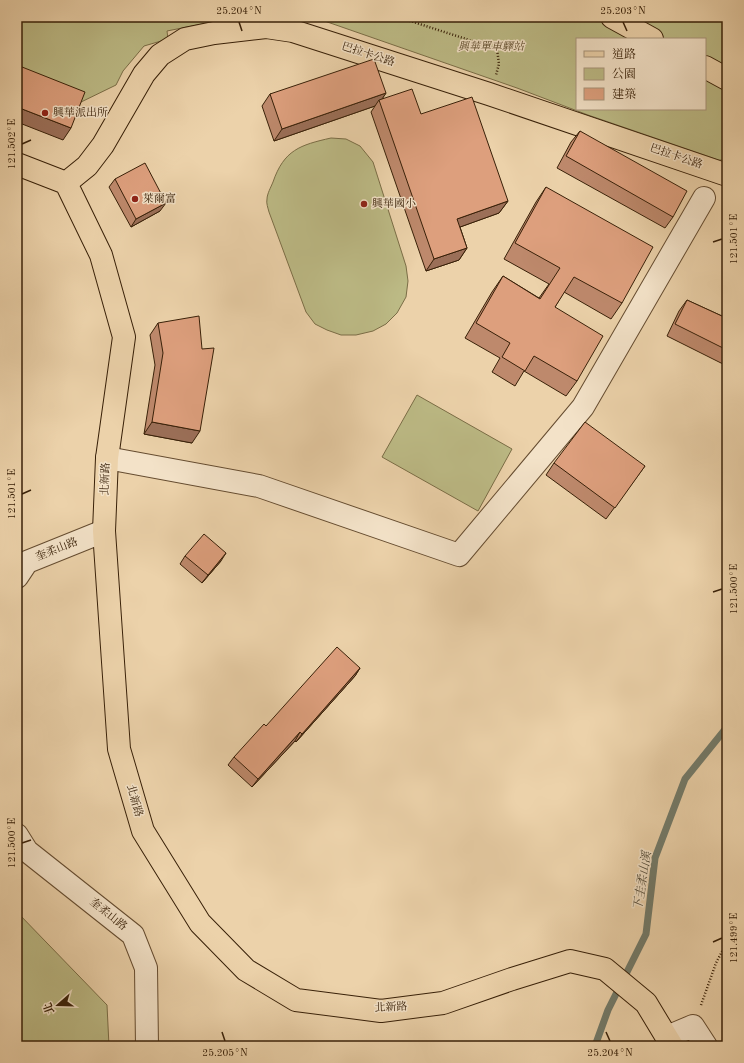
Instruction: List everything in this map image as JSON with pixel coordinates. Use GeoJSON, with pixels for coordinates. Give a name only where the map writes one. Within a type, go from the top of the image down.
{"type":"FeatureCollection","features":[{"type":"Feature","properties":{"kind":"main road"},"geometry":{"type":"LineString","coordinates":[[612,17],[650,38]]}},
{"type":"Feature","properties":{"kind":"main road","name":"巴拉卡公路"},"geometry":{"type":"LineString","coordinates":[[66,183],[87,166],[103,145],[144,74],[160,55],[185,38],[266,27],[293,31],[489,94],[727,174]]}},
{"type":"Feature","properties":{"kind":"main road"},"geometry":{"type":"LineString","coordinates":[[706,68],[727,79]]}},
{"type":"Feature","properties":{"kind":"main road"},"geometry":{"type":"LineString","coordinates":[[17,164],[66,183]]}},
{"type":"Feature","properties":{"kind":"main road","name":"北新路"},"geometry":{"type":"LineString","coordinates":[[66,183],[101,255],[124,337],[107,458],[104,531],[119,750],[143,832],[200,923],[246,970],[296,1000],[381,1011],[443,1003],[512,979],[570,962],[605,969],[646,1003],[670,1042]]}},
{"type":"Feature","properties":{"kind":"street"},"geometry":{"type":"LineString","coordinates":[[107,458],[259,486],[460,555],[582,407],[704,198]]}},
{"type":"Feature","properties":{"kind":"street","name":"奎柔山路"},"geometry":{"type":"LineString","coordinates":[[17,577],[27,562],[104,531]]}},
{"type":"Feature","properties":{"kind":"street","name":"奎柔山路"},"geometry":{"type":"LineString","coordinates":[[17,835],[28,851],[133,935],[146,968],[147,1046]]}},
{"type":"Feature","properties":{"kind":"street"},"geometry":{"type":"LineString","coordinates":[[670,1042],[693,1026],[706,1046]]}},
{"type":"Feature","properties":{"kind":"path"},"geometry":{"type":"LineString","coordinates":[[398,17],[497,49],[499,64],[489,94]]}},
{"type":"Feature","properties":{"kind":"path"},"geometry":{"type":"LineString","coordinates":[[693,1026],[716,963],[727,942]]}},
{"type":"Feature","properties":{"kind":"green space"},"geometry":{"type":"Polygon","coordinates":[[[17,17],[237,17],[167,31],[168,39],[144,46],[123,71],[116,85],[77,104],[17,80],[17,17]]]}},
{"type":"Feature","properties":{"kind":"green space","name":"興華單車驛站"},"geometry":{"type":"Polygon","coordinates":[[[313,17],[727,17],[727,160],[719,160],[588,115],[517,88],[313,17]]]}},
{"type":"Feature","properties":{"kind":"green space"},"geometry":{"type":"Polygon","coordinates":[[[331,138],[346,139],[360,146],[373,162],[406,266],[408,281],[406,297],[397,313],[386,324],[373,331],[356,335],[341,335],[327,330],[315,324],[306,312],[267,204],[268,195],[277,171],[288,156],[294,151],[310,143],[331,138]]]}},
{"type":"Feature","properties":{"kind":"green space"},"geometry":{"type":"Polygon","coordinates":[[[417,395],[512,449],[478,511],[382,457],[417,395]]]}},
{"type":"Feature","properties":{"kind":"green space"},"geometry":{"type":"Polygon","coordinates":[[[17,912],[107,1005],[109,1046],[17,1046],[17,912]]]}},
{"type":"Feature","properties":{"kind":"building"},"geometry":{"type":"Polygon","coordinates":[[[374,59],[386,93],[282,129],[270,94],[374,59]]]}},
{"type":"Feature","properties":{"kind":"building"},"geometry":{"type":"Polygon","coordinates":[[[17,65],[85,92],[71,128],[17,107],[17,65]]]}},
{"type":"Feature","properties":{"kind":"building"},"geometry":{"type":"Polygon","coordinates":[[[412,89],[421,114],[472,97],[508,201],[457,219],[467,248],[434,259],[379,100],[412,89]]]}},
{"type":"Feature","properties":{"kind":"building"},"geometry":{"type":"Polygon","coordinates":[[[580,131],[687,191],[673,217],[566,156],[580,131]]]}},
{"type":"Feature","properties":{"kind":"building","name":"萊爾富"},"geometry":{"type":"Polygon","coordinates":[[[145,163],[166,203],[136,219],[115,179],[145,163]]]}},
{"type":"Feature","properties":{"kind":"building"},"geometry":{"type":"Polygon","coordinates":[[[546,187],[653,247],[622,303],[574,277],[555,307],[603,336],[577,381],[534,356],[525,371],[502,357],[510,343],[476,323],[503,276],[540,299],[560,268],[515,243],[546,187]]]}},
{"type":"Feature","properties":{"kind":"building"},"geometry":{"type":"Polygon","coordinates":[[[687,300],[724,317],[727,311],[727,350],[675,324],[687,300]]]}},
{"type":"Feature","properties":{"kind":"building"},"geometry":{"type":"Polygon","coordinates":[[[199,316],[202,349],[214,348],[200,431],[152,422],[163,353],[158,323],[199,316]]]}},
{"type":"Feature","properties":{"kind":"building"},"geometry":{"type":"Polygon","coordinates":[[[585,422],[645,466],[615,508],[554,463],[585,422]]]}},
{"type":"Feature","properties":{"kind":"building"},"geometry":{"type":"Polygon","coordinates":[[[204,534],[226,553],[208,575],[185,556],[204,534]]]}},
{"type":"Feature","properties":{"kind":"building"},"geometry":{"type":"Polygon","coordinates":[[[337,647],[360,668],[302,734],[300,732],[258,779],[234,757],[264,724],[266,726],[337,647]]]}},
{"type":"Feature","properties":{"kind":"waterway","name":"下圭柔山溪"},"geometry":{"type":"LineString","coordinates":[[595,1046],[608,1010],[646,934],[655,858],[685,779],[727,727]]}},
{"type":"Feature","properties":{"kind":"place","name":"興華派出所"},"geometry":{"type":"Point","coordinates":[45,113]}},
{"type":"Feature","properties":{"kind":"place","name":"萊爾富"},"geometry":{"type":"Point","coordinates":[135,199]}},
{"type":"Feature","properties":{"kind":"place","name":"興華國小"},"geometry":{"type":"Point","coordinates":[364,204]}}]}
